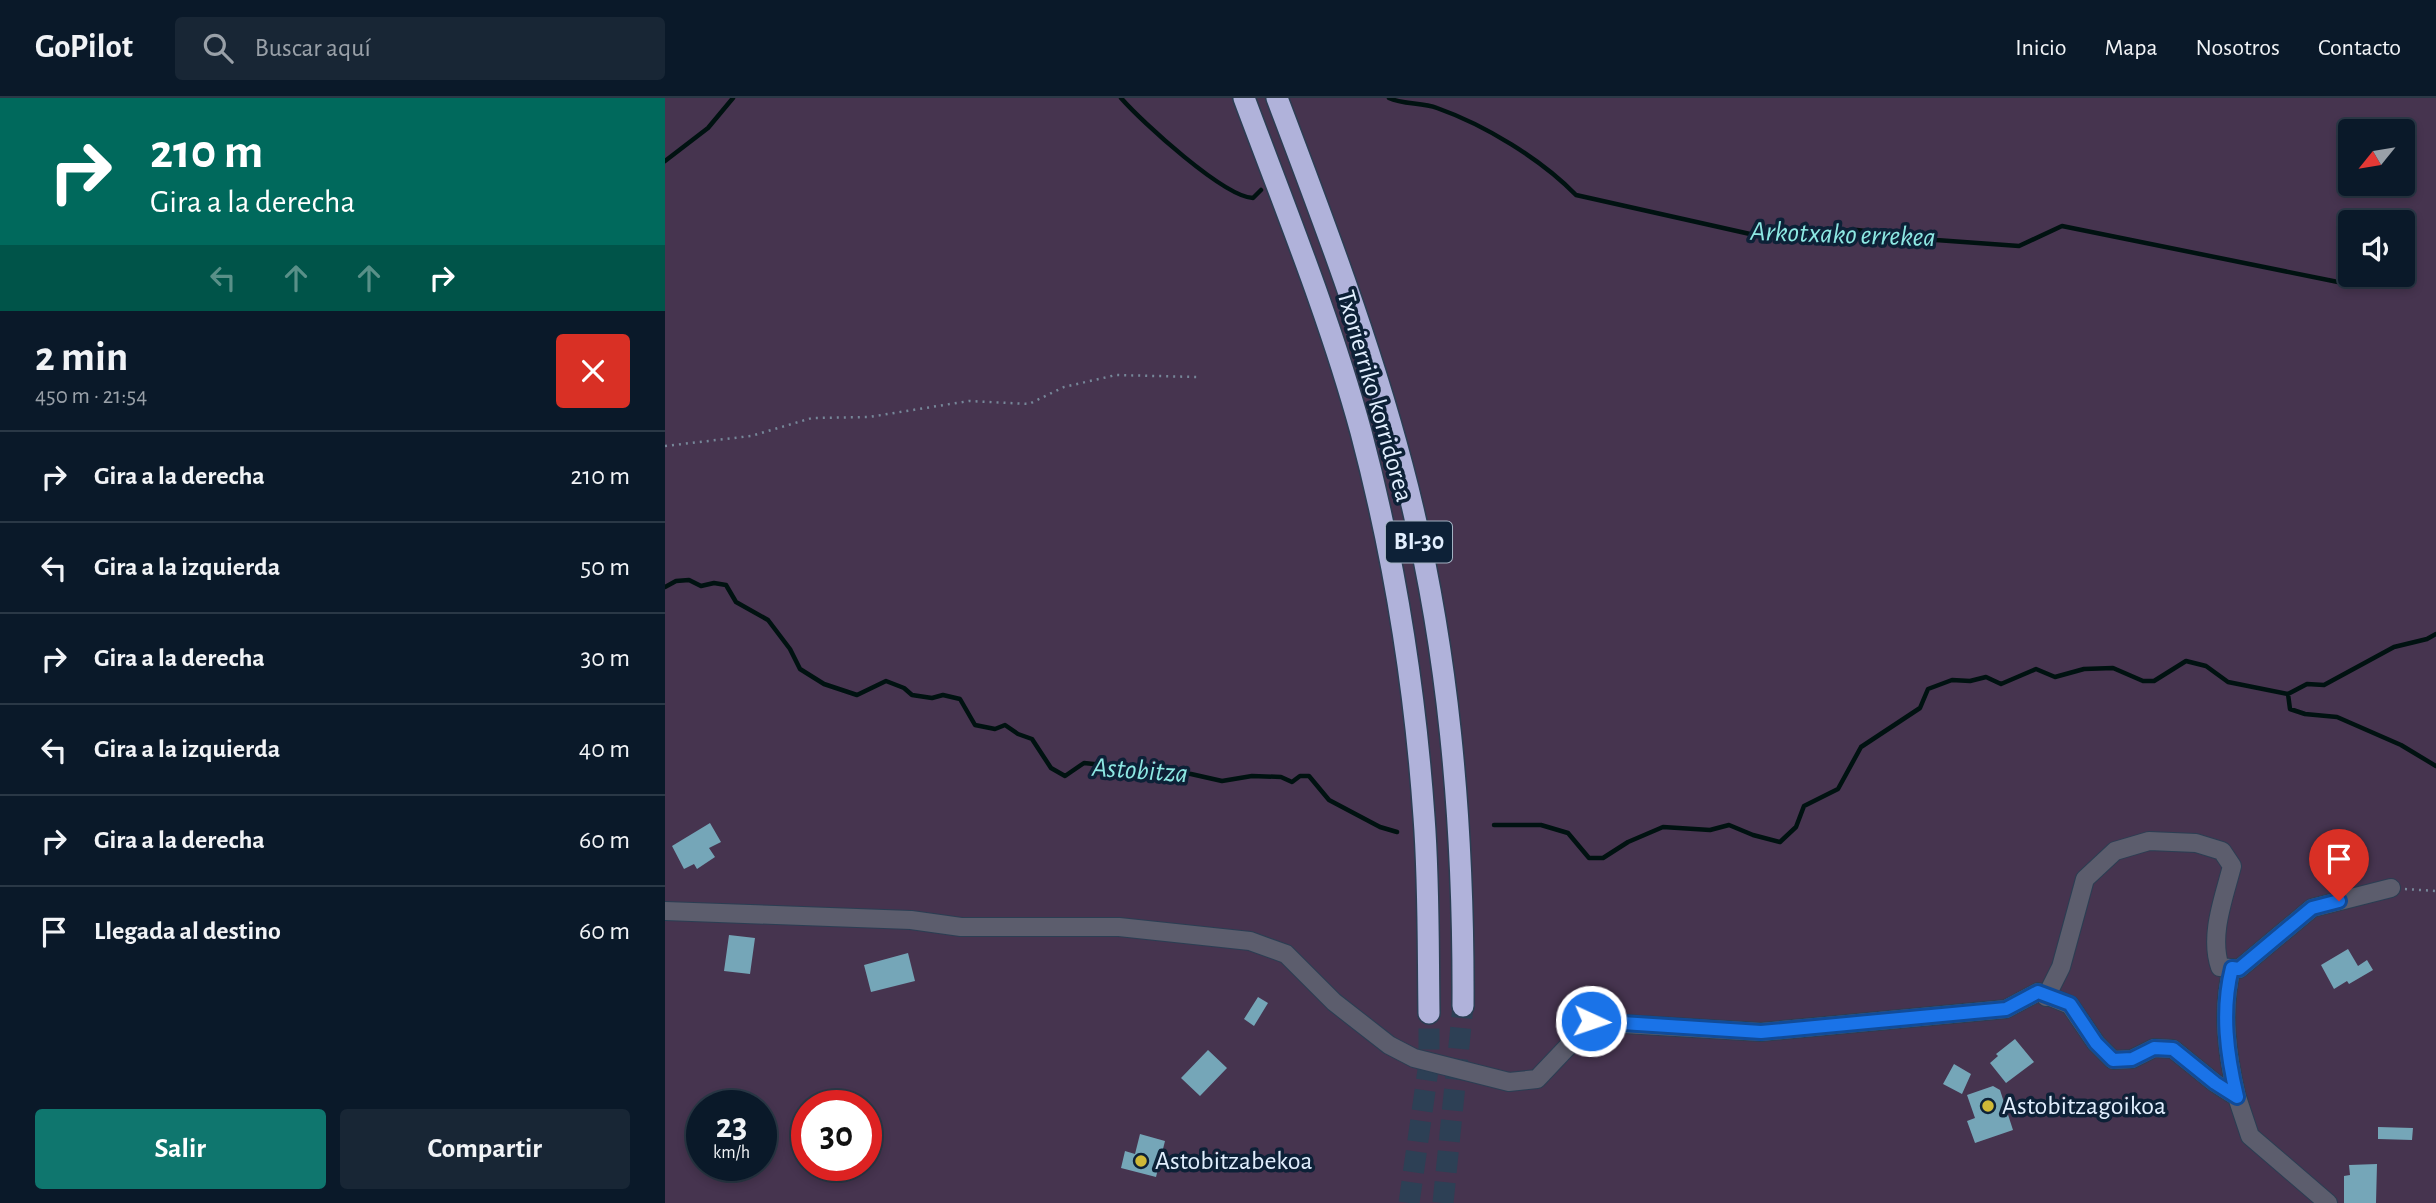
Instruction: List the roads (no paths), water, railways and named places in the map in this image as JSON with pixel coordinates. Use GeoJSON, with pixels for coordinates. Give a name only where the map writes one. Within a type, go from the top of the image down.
{"type":"FeatureCollection","features":[{"type":"Feature","properties":{"kind":"highway","name":"Txorierriko korridorea"},"geometry":{"type":"LineString","coordinates":[[1244,98],[1333,340],[1380,508],[1407,661],[1424,816],[1429,1013]]}},
{"type":"Feature","properties":{"kind":"highway","name":"Txorierriko korridorea"},"geometry":{"type":"LineString","coordinates":[[1277,98],[1338,260],[1386,408],[1403,467],[1436,620],[1459,820],[1463,1006]]}},
{"type":"Feature","properties":{"kind":"street"},"geometry":{"type":"LineString","coordinates":[[2046,997],[2061,967],[2085,879],[2115,851],[2149,841],[2196,843],[2222,851],[2232,866],[2219,915],[2215,953],[2220,967],[2239,969],[2312,908],[2391,888]]}},
{"type":"Feature","properties":{"kind":"street"},"geometry":{"type":"LineString","coordinates":[[665,911],[911,920],[961,926],[1119,927],[1250,941],[1286,954],[1334,1002],[1389,1045],[1414,1058],[1509,1082],[1537,1080],[1591,1021],[1761,1032],[2006,1009],[2038,992],[2070,1004],[2096,1043],[2113,1060],[2132,1059],[2154,1048],[2173,1049],[2237,1097]]}},
{"type":"Feature","properties":{"kind":"street"},"geometry":{"type":"LineString","coordinates":[[2232,968],[2228,983],[2226,1032],[2231,1072],[2250,1136],[2328,1203]]}},
{"type":"Feature","properties":{"kind":"waterway","name":"Arkotxako errekea"},"geometry":{"type":"LineString","coordinates":[[665,161],[708,128],[733,98]]}},
{"type":"Feature","properties":{"kind":"waterway","name":"Arkotxako errekea"},"geometry":{"type":"LineString","coordinates":[[1121,98],[1164,140],[1223,185],[1253,198],[1261,190]]}},
{"type":"Feature","properties":{"kind":"waterway","name":"Arkotxako errekea"},"geometry":{"type":"LineString","coordinates":[[1389,98],[1431,106],[1474,124],[1529,156],[1576,195],[1759,236],[1857,230],[1936,240],[2019,246],[2062,226],[2338,282]]}},
{"type":"Feature","properties":{"kind":"waterway","name":"Astobitza"},"geometry":{"type":"LineString","coordinates":[[665,587],[676,581],[689,580],[701,586],[714,583],[726,585],[736,602],[768,620],[790,649],[800,669],[824,684],[857,695],[886,681],[904,688],[912,695],[932,698],[943,695],[960,699],[975,725],[995,729],[1005,725],[1032,739],[1051,768],[1065,776],[1084,763],[1191,774],[1222,781],[1252,776],[1281,777],[1292,782],[1300,776],[1309,776],[1329,800],[1380,827],[1397,832]]}},
{"type":"Feature","properties":{"kind":"waterway","name":"Astobitza"},"geometry":{"type":"LineString","coordinates":[[1494,825],[1541,825],[1568,833],[1589,858],[1603,858],[1628,842],[1663,827],[1710,830],[1729,825],[1780,842],[1796,827],[1804,806],[1838,789],[1861,747],[1920,708],[1928,689],[1952,680],[1970,681],[1986,677],[2001,684],[2036,669],[2055,677],[2084,669],[2113,668],[2143,681],[2154,681],[2186,661],[2206,666],[2228,682],[2288,694],[2307,684],[2324,685],[2394,647],[2427,639],[2436,634]]}},
{"type":"Feature","properties":{"kind":"waterway"},"geometry":{"type":"LineString","coordinates":[[2288,694],[2290,709],[2305,714],[2337,717],[2401,745],[2436,766]]}},
{"type":"Feature","properties":{"kind":"tunnel"},"geometry":{"type":"LineString","coordinates":[[1443,1203],[1463,1006]]}},
{"type":"Feature","properties":{"kind":"tunnel"},"geometry":{"type":"LineString","coordinates":[[1409,1203],[1429,1063],[1429,1013]]}},
{"type":"Feature","properties":{"kind":"place","name":"Astobitzagoikoa"},"geometry":{"type":"Point","coordinates":[1988,1106]}},
{"type":"Feature","properties":{"kind":"place","name":"Astobitzabekoa"},"geometry":{"type":"Point","coordinates":[1141,1161]}}]}
